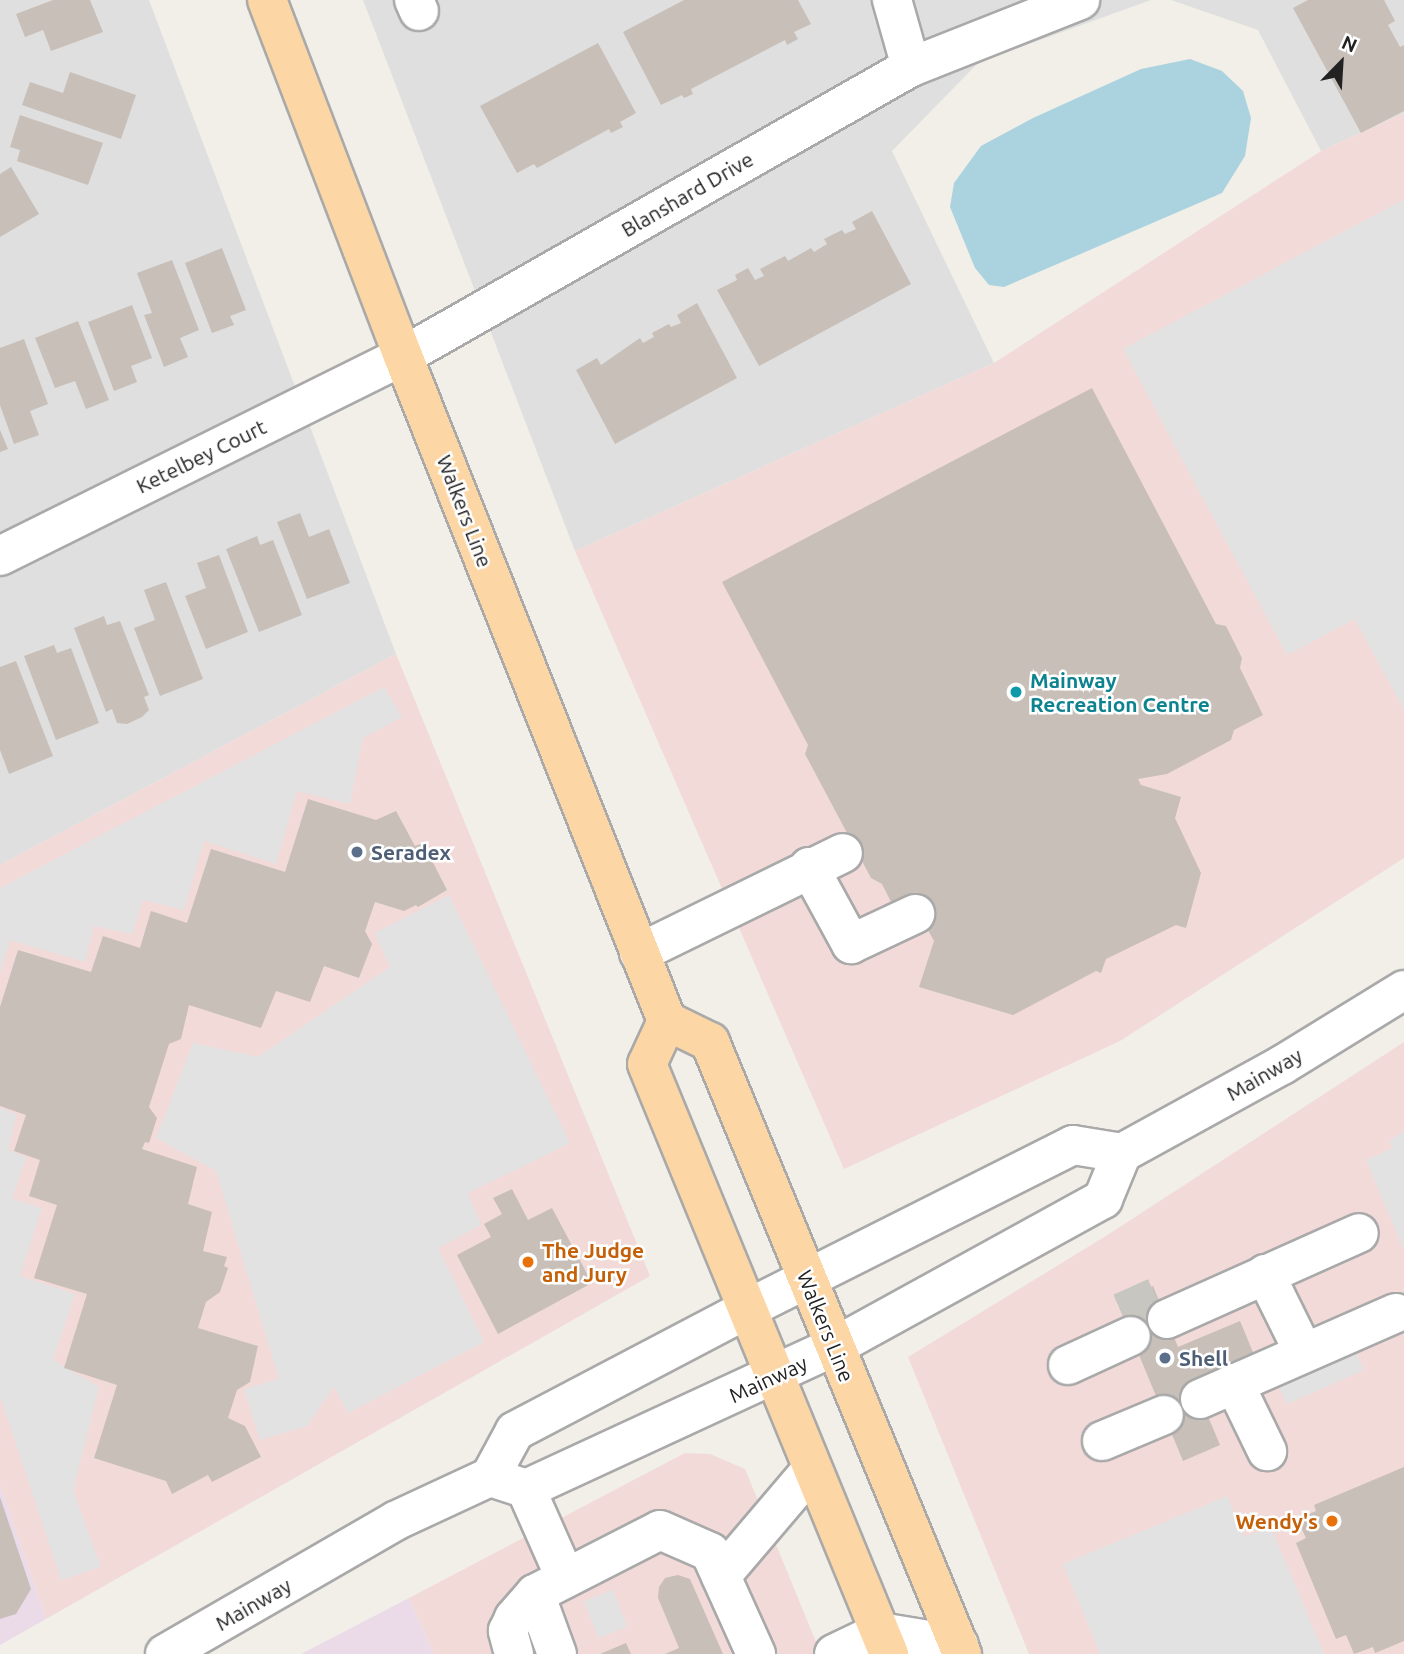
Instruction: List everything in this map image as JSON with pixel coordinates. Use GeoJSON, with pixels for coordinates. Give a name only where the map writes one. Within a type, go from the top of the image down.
{"type":"FeatureCollection","features":[{"type":"Feature","properties":{"kind":"main road","name":"Walkers Line"},"geometry":{"type":"LineString","coordinates":[[267,0],[403,356],[667,1021],[710,1042],[806,1280],[961,1649]]}},
{"type":"Feature","properties":{"kind":"main road"},"geometry":{"type":"LineString","coordinates":[[667,1021],[647,1064],[884,1643]]}},
{"type":"Feature","properties":{"kind":"street"},"geometry":{"type":"LineString","coordinates":[[892,0],[911,67]]}},
{"type":"Feature","properties":{"kind":"street","name":"Blanshard Drive"},"geometry":{"type":"LineString","coordinates":[[403,356],[911,67],[1080,0]]}},
{"type":"Feature","properties":{"kind":"street","name":"Ketelbey Court"},"geometry":{"type":"LineString","coordinates":[[0,556],[403,356]]}},
{"type":"Feature","properties":{"kind":"street"},"geometry":{"type":"LineString","coordinates":[[639,953],[826,860],[851,944],[915,914]]}},
{"type":"Feature","properties":{"kind":"street","name":"Mainway"},"geometry":{"type":"LineString","coordinates":[[526,1489],[774,1377],[834,1347],[1103,1199],[1122,1153],[1282,1065],[1404,990]]}},
{"type":"Feature","properties":{"kind":"street"},"geometry":{"type":"LineString","coordinates":[[557,1654],[550,1585],[526,1489],[490,1477],[516,1431],[747,1309],[1073,1145],[1122,1153]]}},
{"type":"Feature","properties":{"kind":"street"},"geometry":{"type":"LineString","coordinates":[[1162,1308],[1203,1302],[1359,1233]]}},
{"type":"Feature","properties":{"kind":"street"},"geometry":{"type":"LineString","coordinates":[[1265,1274],[1304,1353]]}},
{"type":"Feature","properties":{"kind":"street"},"geometry":{"type":"LineString","coordinates":[[1267,1451],[1217,1391],[1395,1313]]}},
{"type":"Feature","properties":{"kind":"street"},"geometry":{"type":"LineString","coordinates":[[1102,1441],[1164,1415]]}},
{"type":"Feature","properties":{"kind":"street"},"geometry":{"type":"LineString","coordinates":[[721,1576],[812,1469]]}},
{"type":"Feature","properties":{"kind":"street","name":"Mainway"},"geometry":{"type":"LineString","coordinates":[[165,1654],[395,1521],[490,1477]]}},
{"type":"Feature","properties":{"kind":"street"},"geometry":{"type":"LineString","coordinates":[[514,1654],[509,1631],[514,1618],[550,1585],[660,1530],[710,1552],[756,1654]]}},
{"type":"Feature","properties":{"kind":"street"},"geometry":{"type":"LineString","coordinates":[[834,1654],[884,1643],[961,1649]]}},
{"type":"Feature","properties":{"kind":"shaded area"},"geometry":{"type":"Polygon","coordinates":[[[0,0],[149,0],[396,654],[0,865],[0,0]]]}},
{"type":"Feature","properties":{"kind":"shaded area"},"geometry":{"type":"Polygon","coordinates":[[[363,0],[1151,0],[979,62],[892,151],[994,363],[575,551],[363,0]]]}},
{"type":"Feature","properties":{"kind":"shaded area"},"geometry":{"type":"Polygon","coordinates":[[[1171,0],[1404,0],[1404,113],[1321,151],[1258,30],[1171,0]]]}},
{"type":"Feature","properties":{"kind":"shaded area"},"geometry":{"type":"Polygon","coordinates":[[[1404,113],[1404,858],[1120,1041],[844,1169],[575,551],[994,363],[1321,151],[1404,113]]]}},
{"type":"Feature","properties":{"kind":"shaded area"},"geometry":{"type":"Polygon","coordinates":[[[1403,200],[1404,710],[1355,619],[1287,655],[1123,349],[1403,200]]]}},
{"type":"Feature","properties":{"kind":"shaded area"},"geometry":{"type":"Polygon","coordinates":[[[396,654],[650,1276],[46,1619],[0,1484],[0,865],[396,654]]]}},
{"type":"Feature","properties":{"kind":"shaded area"},"geometry":{"type":"Polygon","coordinates":[[[384,687],[402,717],[363,738],[350,804],[297,791],[276,864],[204,841],[184,910],[143,900],[132,934],[94,926],[85,962],[10,940],[0,973],[0,888],[384,687]]]}},
{"type":"Feature","properties":{"kind":"shaded area"},"geometry":{"type":"Polygon","coordinates":[[[449,895],[570,1143],[468,1193],[481,1225],[438,1248],[484,1342],[348,1413],[334,1387],[307,1426],[260,1440],[244,1389],[279,1379],[216,1171],[156,1138],[193,1043],[258,1057],[390,967],[375,933],[449,895]]]}},
{"type":"Feature","properties":{"kind":"shaded area"},"geometry":{"type":"Polygon","coordinates":[[[1404,1042],[1404,1654],[1029,1654],[908,1357],[1109,1234],[1404,1042]]]}},
{"type":"Feature","properties":{"kind":"shaded area"},"geometry":{"type":"Polygon","coordinates":[[[0,1108],[17,1114],[8,1150],[26,1157],[12,1199],[42,1208],[20,1276],[75,1294],[53,1360],[99,1387],[73,1490],[101,1567],[61,1580],[0,1396],[0,1108]]]}},
{"type":"Feature","properties":{"kind":"shaded area"},"geometry":{"type":"Polygon","coordinates":[[[1404,1131],[1404,1250],[1366,1160],[1393,1148],[1389,1141],[1404,1131]]]}},
{"type":"Feature","properties":{"kind":"shaded area"},"geometry":{"type":"Polygon","coordinates":[[[1352,1344],[1364,1370],[1287,1404],[1275,1378],[1352,1344]]]}},
{"type":"Feature","properties":{"kind":"shaded area"},"geometry":{"type":"Polygon","coordinates":[[[685,1453],[710,1454],[745,1469],[821,1654],[434,1654],[409,1598],[685,1453]]]}},
{"type":"Feature","properties":{"kind":"shaded area"},"geometry":{"type":"Polygon","coordinates":[[[0,1484],[46,1619],[0,1645],[0,1484]]]}},
{"type":"Feature","properties":{"kind":"shaded area"},"geometry":{"type":"Polygon","coordinates":[[[1227,1496],[1244,1537],[1271,1527],[1324,1654],[1100,1654],[1063,1564],[1227,1496]]]}},
{"type":"Feature","properties":{"kind":"shaded area"},"geometry":{"type":"Polygon","coordinates":[[[613,1590],[627,1627],[598,1638],[584,1601],[613,1590]]]}},
{"type":"Feature","properties":{"kind":"shaded area"},"geometry":{"type":"Polygon","coordinates":[[[409,1598],[434,1654],[301,1654],[409,1598]]]}},
{"type":"Feature","properties":{"kind":"water"},"geometry":{"type":"Polygon","coordinates":[[[1190,59],[1222,71],[1243,91],[1251,118],[1245,156],[1222,193],[1004,287],[989,285],[975,268],[950,207],[954,183],[981,146],[1033,118],[1141,69],[1190,59]]]}},
{"type":"Feature","properties":{"kind":"building"},"geometry":{"type":"Polygon","coordinates":[[[53,0],[90,0],[103,32],[51,51],[43,30],[25,37],[16,14],[53,0]]]}},
{"type":"Feature","properties":{"kind":"building"},"geometry":{"type":"Polygon","coordinates":[[[684,0],[798,0],[811,24],[794,32],[798,39],[787,45],[785,40],[691,89],[693,94],[684,98],[682,95],[661,105],[623,32],[684,0]]]}},
{"type":"Feature","properties":{"kind":"building"},"geometry":{"type":"Polygon","coordinates":[[[1308,0],[1384,0],[1395,21],[1388,25],[1400,47],[1404,45],[1404,111],[1361,133],[1293,8],[1308,0]]]}},
{"type":"Feature","properties":{"kind":"building"},"geometry":{"type":"Polygon","coordinates":[[[598,43],[636,113],[620,122],[623,127],[611,133],[609,129],[537,168],[534,164],[517,173],[480,106],[598,43]]]}},
{"type":"Feature","properties":{"kind":"building"},"geometry":{"type":"Polygon","coordinates":[[[70,72],[136,95],[121,139],[22,105],[30,82],[63,93],[70,72]]]}},
{"type":"Feature","properties":{"kind":"building"},"geometry":{"type":"Polygon","coordinates":[[[20,115],[103,143],[88,185],[17,161],[20,150],[10,147],[20,115]]]}},
{"type":"Feature","properties":{"kind":"building"},"geometry":{"type":"Polygon","coordinates":[[[11,167],[39,214],[0,237],[0,174],[11,167]]]}},
{"type":"Feature","properties":{"kind":"building"},"geometry":{"type":"Polygon","coordinates":[[[872,211],[911,284],[759,366],[717,290],[737,280],[735,275],[748,268],[755,280],[764,276],[760,269],[785,256],[788,261],[811,248],[814,252],[827,244],[824,239],[842,230],[845,234],[856,229],[852,222],[872,211]]]}},
{"type":"Feature","properties":{"kind":"building"},"geometry":{"type":"Polygon","coordinates":[[[222,248],[246,310],[230,316],[234,325],[212,333],[185,263],[222,248]]]}},
{"type":"Feature","properties":{"kind":"building"},"geometry":{"type":"Polygon","coordinates":[[[172,260],[199,330],[180,338],[188,357],[164,367],[144,315],[152,313],[137,273],[172,260]]]}},
{"type":"Feature","properties":{"kind":"building"},"geometry":{"type":"Polygon","coordinates":[[[697,303],[737,378],[615,444],[576,370],[597,358],[601,365],[640,338],[643,343],[654,337],[652,333],[669,324],[671,327],[681,323],[677,315],[697,303]]]}},
{"type":"Feature","properties":{"kind":"building"},"geometry":{"type":"Polygon","coordinates":[[[132,305],[152,358],[131,366],[137,382],[114,391],[88,322],[132,305]]]}},
{"type":"Feature","properties":{"kind":"building"},"geometry":{"type":"Polygon","coordinates":[[[78,321],[109,400],[86,409],[75,381],[55,388],[35,338],[78,321]]]}},
{"type":"Feature","properties":{"kind":"building"},"geometry":{"type":"Polygon","coordinates":[[[24,339],[48,404],[30,411],[39,435],[14,444],[0,405],[0,348],[24,339]]]}},
{"type":"Feature","properties":{"kind":"building","name":"Mainway Recreation Centre"},"geometry":{"type":"Polygon","coordinates":[[[1092,388],[1216,624],[1226,626],[1242,658],[1240,668],[1263,715],[1234,730],[1231,740],[1167,774],[1138,779],[1141,785],[1181,797],[1175,818],[1201,873],[1186,928],[1176,925],[1106,959],[1101,973],[1096,971],[1013,1015],[919,987],[934,941],[912,901],[895,910],[882,884],[871,878],[805,754],[808,745],[722,582],[1092,388]]]}},
{"type":"Feature","properties":{"kind":"building"},"geometry":{"type":"Polygon","coordinates":[[[0,430],[8,449],[0,452],[0,430]]]}},
{"type":"Feature","properties":{"kind":"building"},"geometry":{"type":"Polygon","coordinates":[[[300,513],[309,537],[329,529],[350,583],[307,599],[277,522],[300,513]]]}},
{"type":"Feature","properties":{"kind":"building"},"geometry":{"type":"Polygon","coordinates":[[[257,536],[260,545],[273,540],[302,615],[259,632],[226,549],[257,536]]]}},
{"type":"Feature","properties":{"kind":"building"},"geometry":{"type":"Polygon","coordinates":[[[219,555],[248,632],[206,649],[185,596],[206,588],[197,563],[219,555]]]}},
{"type":"Feature","properties":{"kind":"building"},"geometry":{"type":"Polygon","coordinates":[[[166,582],[203,679],[160,696],[134,628],[155,620],[144,590],[166,582]]]}},
{"type":"Feature","properties":{"kind":"building"},"geometry":{"type":"Polygon","coordinates":[[[104,616],[107,625],[120,621],[149,695],[144,697],[149,710],[142,717],[127,724],[117,723],[112,709],[106,712],[74,628],[104,616]]]}},
{"type":"Feature","properties":{"kind":"building"},"geometry":{"type":"Polygon","coordinates":[[[54,645],[57,653],[71,648],[99,723],[56,740],[24,656],[54,645]]]}},
{"type":"Feature","properties":{"kind":"building"},"geometry":{"type":"Polygon","coordinates":[[[16,661],[53,756],[9,774],[0,750],[0,667],[16,661]]]}},
{"type":"Feature","properties":{"kind":"building"},"geometry":{"type":"Polygon","coordinates":[[[308,799],[376,820],[396,811],[415,846],[423,843],[447,890],[418,907],[416,905],[404,911],[375,902],[365,931],[372,944],[359,978],[324,966],[310,1002],[276,991],[261,1028],[189,1005],[181,1039],[169,1044],[149,1107],[157,1118],[149,1143],[145,1142],[142,1149],[197,1167],[188,1204],[212,1212],[203,1251],[227,1257],[224,1266],[228,1268],[220,1292],[206,1302],[198,1328],[258,1346],[250,1382],[237,1390],[228,1418],[245,1426],[261,1457],[212,1482],[208,1475],[172,1494],[166,1481],[94,1458],[117,1385],[64,1368],[87,1294],[34,1278],[57,1205],[29,1196],[40,1160],[14,1151],[26,1115],[0,1106],[0,1007],[18,950],[91,972],[103,936],[140,948],[151,911],[187,923],[211,849],[285,872],[308,799]]]}},
{"type":"Feature","properties":{"kind":"building"},"geometry":{"type":"Polygon","coordinates":[[[512,1189],[528,1220],[552,1208],[592,1283],[498,1334],[457,1255],[491,1237],[484,1224],[502,1214],[493,1198],[512,1189]]]}},
{"type":"Feature","properties":{"kind":"building"},"geometry":{"type":"Polygon","coordinates":[[[1153,1286],[1178,1347],[1240,1321],[1255,1357],[1194,1383],[1220,1445],[1183,1461],[1117,1302],[1153,1286]]]}},
{"type":"Feature","properties":{"kind":"building"},"geometry":{"type":"Polygon","coordinates":[[[1404,1467],[1404,1641],[1375,1653],[1373,1647],[1354,1654],[1346,1635],[1336,1639],[1296,1543],[1306,1538],[1297,1519],[1316,1511],[1314,1505],[1404,1467]]]}},
{"type":"Feature","properties":{"kind":"building"},"geometry":{"type":"Polygon","coordinates":[[[0,1497],[31,1589],[16,1614],[0,1619],[0,1497]]]}},
{"type":"Feature","properties":{"kind":"building"},"geometry":{"type":"Polygon","coordinates":[[[678,1575],[690,1579],[723,1654],[665,1654],[679,1648],[658,1598],[659,1587],[665,1578],[678,1575]]]}},
{"type":"Feature","properties":{"kind":"building"},"geometry":{"type":"Polygon","coordinates":[[[626,1643],[631,1654],[600,1654],[626,1643]]]}},
{"type":"Feature","properties":{"kind":"tunnel"},"geometry":{"type":"LineString","coordinates":[[1121,1312],[1157,1296]]}},
{"type":"Feature","properties":{"kind":"place","name":"Mainway Recreation Centre"},"geometry":{"type":"Point","coordinates":[1016,692]}},
{"type":"Feature","properties":{"kind":"place","name":"Seradex"},"geometry":{"type":"Point","coordinates":[357,852]}},
{"type":"Feature","properties":{"kind":"place","name":"The Judge and Jury"},"geometry":{"type":"Point","coordinates":[528,1262]}},
{"type":"Feature","properties":{"kind":"place","name":"Shell"},"geometry":{"type":"Point","coordinates":[1165,1358]}},
{"type":"Feature","properties":{"kind":"place","name":"Wendy's"},"geometry":{"type":"Point","coordinates":[1332,1521]}}]}
